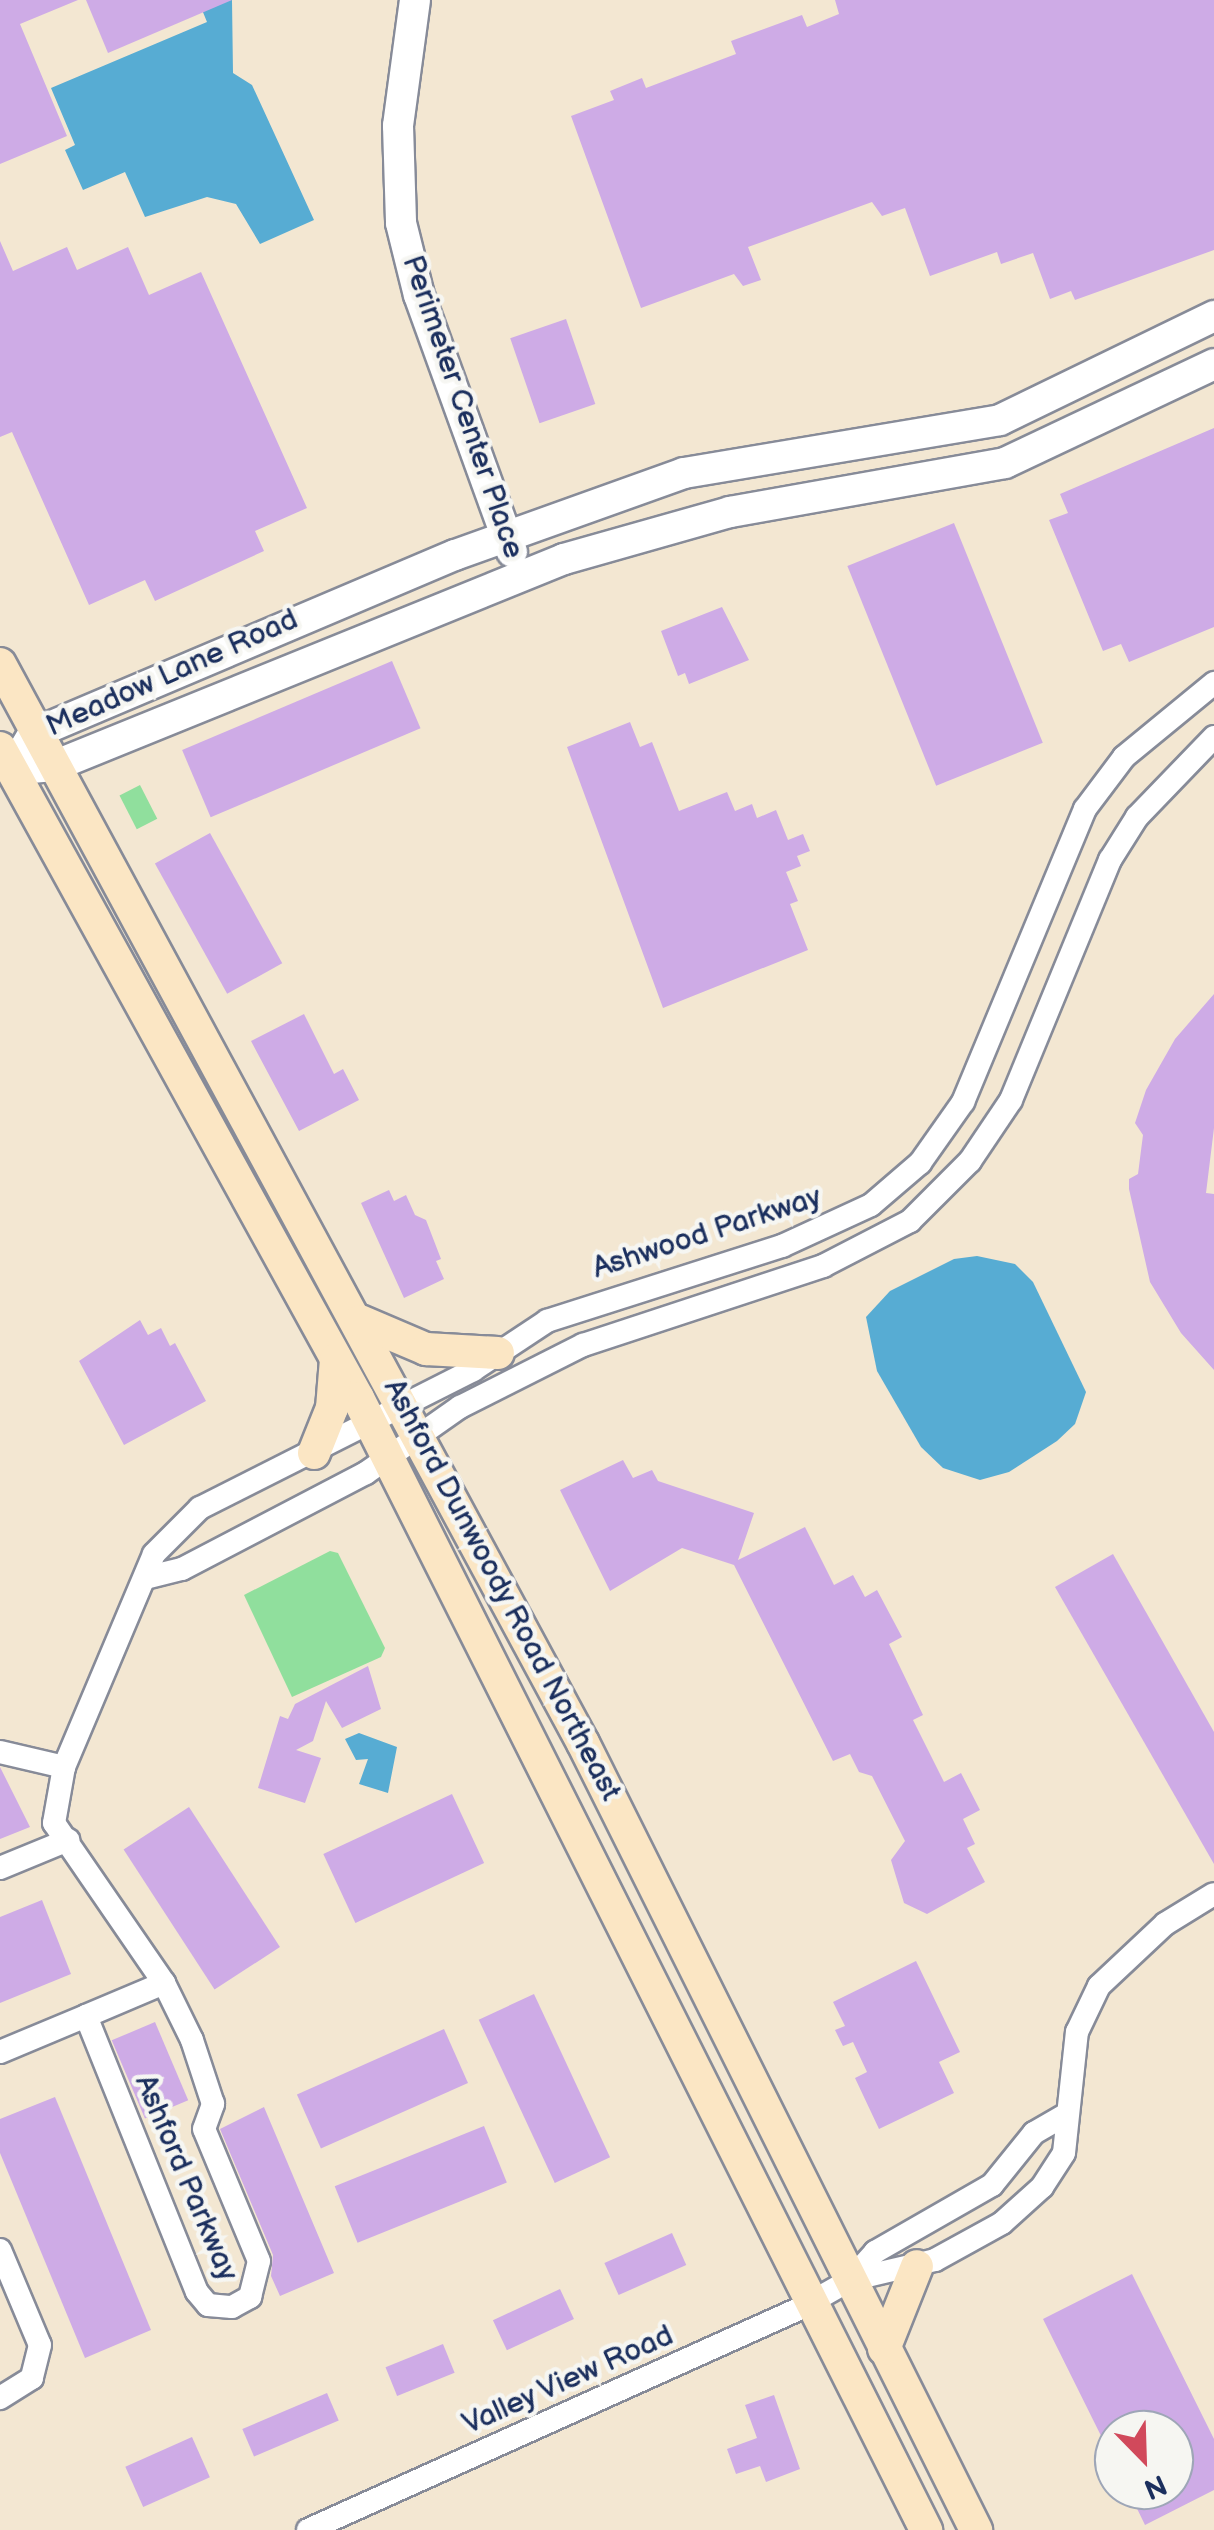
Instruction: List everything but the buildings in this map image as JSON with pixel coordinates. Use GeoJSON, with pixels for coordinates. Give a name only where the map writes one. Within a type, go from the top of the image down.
{"type":"FeatureCollection","features":[{"type":"Feature","properties":{"kind":"main road","name":"Ashford Dunwoody Road Northeast"},"geometry":{"type":"LineString","coordinates":[[0,664],[33,734],[360,1322],[659,1891],[976,2530]]}},
{"type":"Feature","properties":{"kind":"main road","name":"Ashford Dunwoody Road Northeast"},"geometry":{"type":"LineString","coordinates":[[4,765],[336,1358],[814,2300],[926,2530]]}},
{"type":"Feature","properties":{"kind":"main road"},"geometry":{"type":"LineString","coordinates":[[360,1322],[426,1348],[498,1353]]}},
{"type":"Feature","properties":{"kind":"main road"},"geometry":{"type":"LineString","coordinates":[[314,1453],[332,1408],[336,1358]]}},
{"type":"Feature","properties":{"kind":"main road"},"geometry":{"type":"LineString","coordinates":[[884,2350],[917,2266]]}},
{"type":"Feature","properties":{"kind":"street","name":"Perimeter Center Place"},"geometry":{"type":"LineString","coordinates":[[415,0],[398,126],[402,222],[420,294],[520,575]]}},
{"type":"Feature","properties":{"kind":"street","name":"Meadow Lane Road"},"geometry":{"type":"LineString","coordinates":[[4,765],[33,734],[273,628],[507,536],[684,474],[1000,420],[1214,316]]}},
{"type":"Feature","properties":{"kind":"street","name":"Meadow Lane Road"},"geometry":{"type":"LineString","coordinates":[[4,765],[54,766],[520,575],[730,512],[1006,463],[1214,364]]}},
{"type":"Feature","properties":{"kind":"street","name":"Ashwood Parkway"},"geometry":{"type":"LineString","coordinates":[[370,1424],[498,1353],[547,1321],[838,1223],[920,1162],[963,1102],[1085,809],[1124,757],[1214,682]]}},
{"type":"Feature","properties":{"kind":"street"},"geometry":{"type":"LineString","coordinates":[[145,1578],[182,1568],[388,1458],[460,1407],[583,1344],[823,1266],[910,1222],[970,1161],[1011,1100],[1110,860],[1137,817],[1214,736]]}},
{"type":"Feature","properties":{"kind":"street","name":"Ashford Parkway"},"geometry":{"type":"LineString","coordinates":[[86,2016],[198,2292],[208,2305],[232,2307],[250,2297],[259,2261],[204,2129],[213,2104],[164,1984],[54,1824],[53,1804],[130,1598],[145,1578],[154,1554],[180,1522],[370,1424]]}},
{"type":"Feature","properties":{"kind":"street"},"geometry":{"type":"LineString","coordinates":[[0,1752],[64,1767]]}},
{"type":"Feature","properties":{"kind":"street"},"geometry":{"type":"LineString","coordinates":[[0,1868],[68,1840]]}},
{"type":"Feature","properties":{"kind":"street"},"geometry":{"type":"LineString","coordinates":[[850,2280],[917,2266],[973,2241],[1024,2206],[1064,2152],[1064,2116],[1077,2032],[1099,1986],[1165,1924],[1214,1894]]}},
{"type":"Feature","properties":{"kind":"street"},"geometry":{"type":"LineString","coordinates":[[0,2052],[164,1984]]}},
{"type":"Feature","properties":{"kind":"street"},"geometry":{"type":"LineString","coordinates":[[850,2280],[875,2252],[992,2184],[1034,2133],[1064,2116]]}},
{"type":"Feature","properties":{"kind":"street"},"geometry":{"type":"LineString","coordinates":[[0,2250],[40,2345],[32,2378],[0,2398]]}},
{"type":"Feature","properties":{"kind":"street","name":"Valley View Road"},"geometry":{"type":"LineString","coordinates":[[308,2530],[814,2300],[850,2280]]}},
{"type":"Feature","properties":{"kind":"green space"},"geometry":{"type":"Polygon","coordinates":[[[140,785],[157,819],[137,829],[120,795],[140,785]]]}},
{"type":"Feature","properties":{"kind":"green space"},"geometry":{"type":"Polygon","coordinates":[[[330,1551],[338,1553],[385,1648],[381,1657],[292,1697],[244,1595],[330,1551]]]}},
{"type":"Feature","properties":{"kind":"water"},"geometry":{"type":"Polygon","coordinates":[[[198,0],[232,0],[233,73],[252,85],[314,220],[260,244],[236,204],[207,197],[145,217],[125,172],[83,190],[65,150],[75,145],[51,88],[207,22],[198,0]]]}},
{"type":"Feature","properties":{"kind":"water"},"geometry":{"type":"Polygon","coordinates":[[[977,1256],[1015,1264],[1033,1282],[1086,1392],[1075,1424],[1057,1441],[1009,1472],[980,1480],[943,1468],[921,1447],[877,1371],[866,1317],[890,1291],[954,1259],[977,1256]]]}},
{"type":"Feature","properties":{"kind":"water"},"geometry":{"type":"Polygon","coordinates":[[[359,1733],[397,1747],[388,1793],[359,1784],[368,1759],[356,1760],[345,1739],[359,1733]]]}}]}
